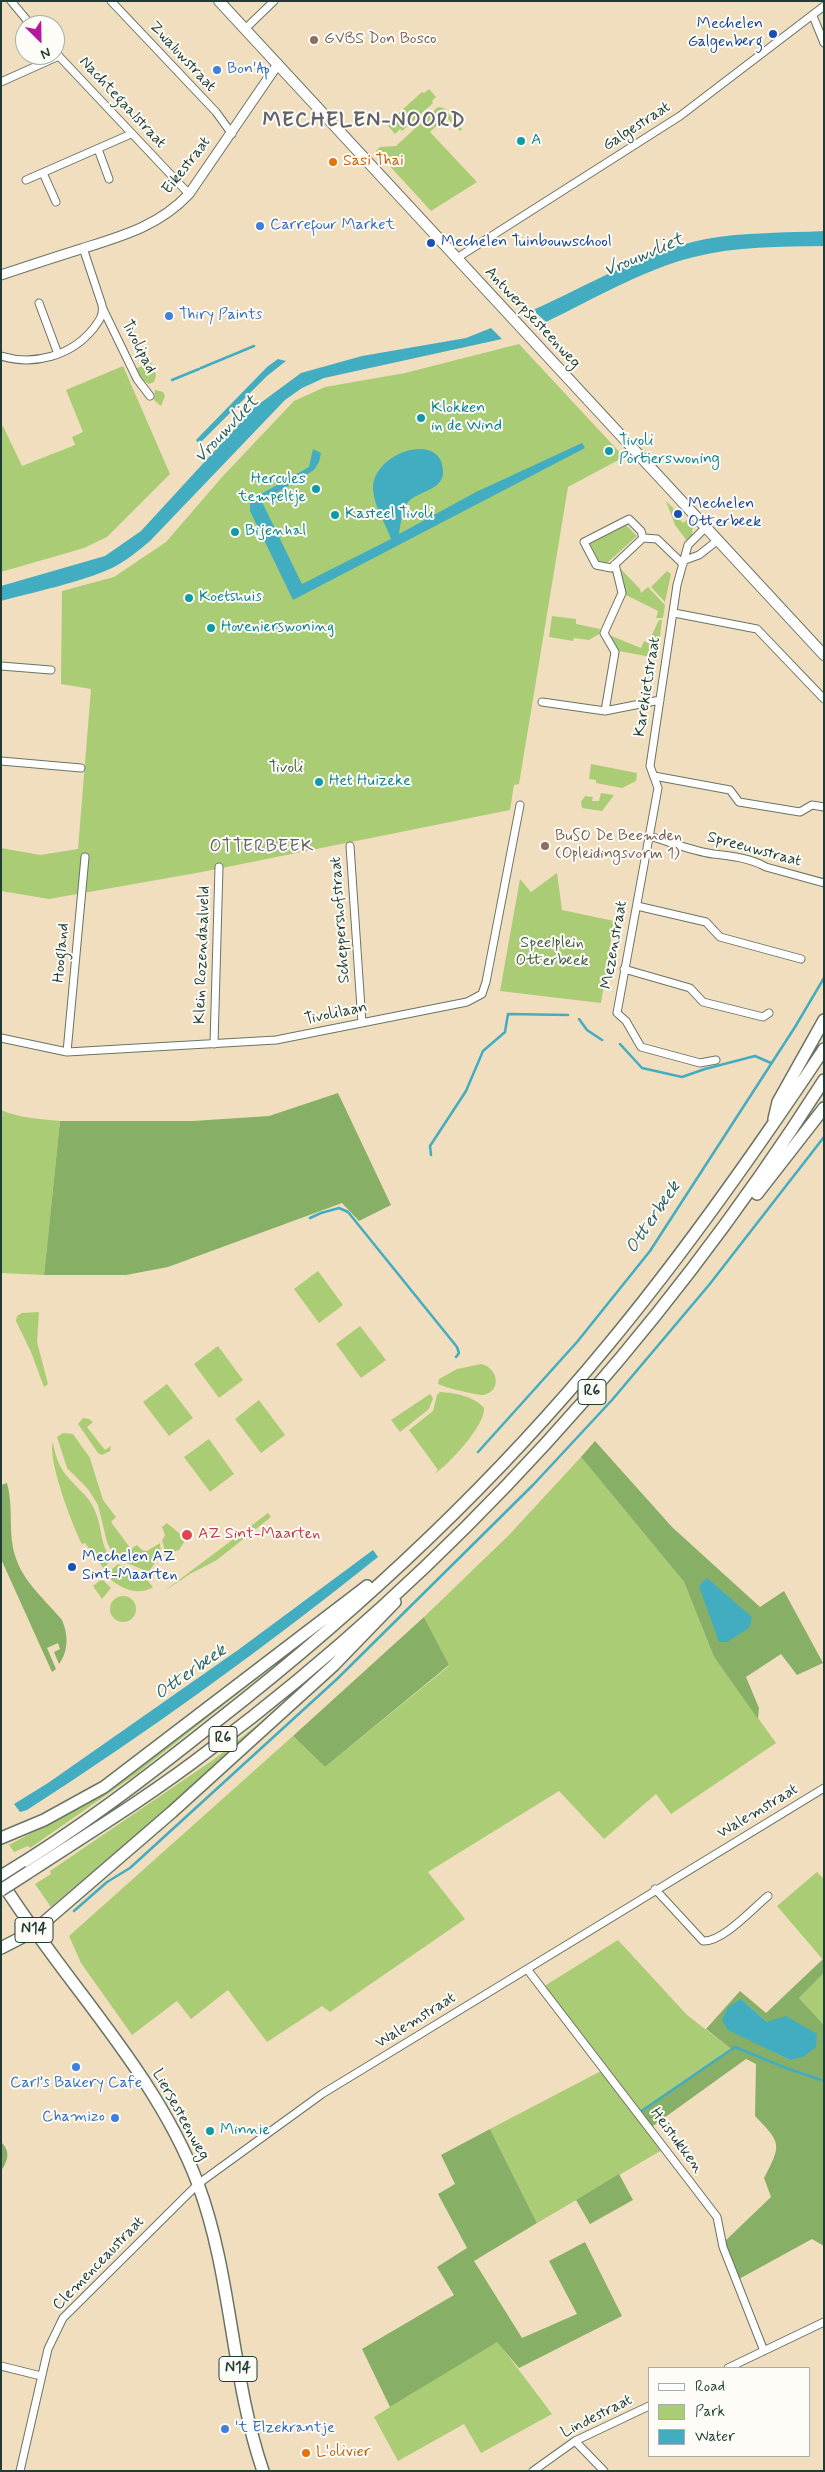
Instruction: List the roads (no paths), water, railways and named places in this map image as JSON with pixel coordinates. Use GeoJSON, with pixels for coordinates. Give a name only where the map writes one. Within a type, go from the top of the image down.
{"type":"FeatureCollection","features":[{"type":"Feature","properties":{"kind":"main road","name":"Antwerpsesteenweg"},"geometry":{"type":"LineString","coordinates":[[219,1],[824,655]]}},
{"type":"Feature","properties":{"kind":"main road"},"geometry":{"type":"LineString","coordinates":[[773,1126],[778,1102],[824,1020]]}},
{"type":"Feature","properties":{"kind":"main road","name":"R6"},"geometry":{"type":"LineString","coordinates":[[1,1890],[25,1868],[136,1785],[293,1662],[390,1575],[477,1490],[607,1347],[696,1235],[773,1126],[824,1049]]}},
{"type":"Feature","properties":{"kind":"main road","name":"R6"},"geometry":{"type":"LineString","coordinates":[[1,1876],[25,1868],[208,1751],[336,1648],[403,1588],[498,1495],[567,1421],[647,1327],[741,1204],[824,1080]]}},
{"type":"Feature","properties":{"kind":"main road"},"geometry":{"type":"LineString","coordinates":[[741,1204],[756,1194],[824,1108]]}},
{"type":"Feature","properties":{"kind":"main road"},"geometry":{"type":"LineString","coordinates":[[1,1838],[44,1820],[104,1787],[316,1627],[377,1578],[390,1575]]}},
{"type":"Feature","properties":{"kind":"main road"},"geometry":{"type":"LineString","coordinates":[[1,1948],[34,1931],[172,1812],[334,1665],[392,1607],[403,1588]]}},
{"type":"Feature","properties":{"kind":"main road","name":"Liersesteenweg"},"geometry":{"type":"LineString","coordinates":[[1,1881],[34,1931],[142,2078],[182,2148],[198,2184],[219,2266],[245,2406],[263,2471]]}},
{"type":"Feature","properties":{"kind":"street"},"geometry":{"type":"LineString","coordinates":[[11,1],[23,15]]}},
{"type":"Feature","properties":{"kind":"street","name":"Zwaluwstraat"},"geometry":{"type":"LineString","coordinates":[[111,1],[216,112],[232,134]]}},
{"type":"Feature","properties":{"kind":"street"},"geometry":{"type":"LineString","coordinates":[[245,29],[274,1]]}},
{"type":"Feature","properties":{"kind":"street","name":"Galgestraat"},"geometry":{"type":"LineString","coordinates":[[457,258],[680,116],[814,16],[824,6]]}},
{"type":"Feature","properties":{"kind":"street"},"geometry":{"type":"LineString","coordinates":[[814,16],[824,43]]}},
{"type":"Feature","properties":{"kind":"street","name":"Nachtegaalstraat"},"geometry":{"type":"LineString","coordinates":[[65,63],[189,194]]}},
{"type":"Feature","properties":{"kind":"street","name":"Eikestraat"},"geometry":{"type":"LineString","coordinates":[[1,275],[129,234],[150,225],[180,203],[189,194],[232,134],[268,74],[278,64]]}},
{"type":"Feature","properties":{"kind":"street"},"geometry":{"type":"LineString","coordinates":[[1,82],[35,65]]}},
{"type":"Feature","properties":{"kind":"street"},"geometry":{"type":"LineString","coordinates":[[26,180],[131,134]]}},
{"type":"Feature","properties":{"kind":"street"},"geometry":{"type":"LineString","coordinates":[[98,149],[109,179]]}},
{"type":"Feature","properties":{"kind":"street"},"geometry":{"type":"LineString","coordinates":[[43,173],[56,202]]}},
{"type":"Feature","properties":{"kind":"street","name":"Tivolipad"},"geometry":{"type":"LineString","coordinates":[[83,248],[103,309],[137,379],[150,396]]}},
{"type":"Feature","properties":{"kind":"street"},"geometry":{"type":"LineString","coordinates":[[39,303],[58,354]]}},
{"type":"Feature","properties":{"kind":"street"},"geometry":{"type":"LineString","coordinates":[[1,356],[27,360],[58,354],[77,344],[87,335],[101,317],[103,309]]}},
{"type":"Feature","properties":{"kind":"street"},"geometry":{"type":"LineString","coordinates":[[643,538],[641,531],[628,519],[584,542],[596,566],[611,568],[643,538],[657,539],[684,562],[699,555],[718,540]]}},
{"type":"Feature","properties":{"kind":"street","name":"Karekietstraat"},"geometry":{"type":"LineString","coordinates":[[650,766],[677,585],[688,545],[706,527]]}},
{"type":"Feature","properties":{"kind":"street"},"geometry":{"type":"LineString","coordinates":[[605,711],[614,652],[604,633],[622,593],[615,564]]}},
{"type":"Feature","properties":{"kind":"street"},"geometry":{"type":"LineString","coordinates":[[674,613],[757,629],[824,699]]}},
{"type":"Feature","properties":{"kind":"street"},"geometry":{"type":"LineString","coordinates":[[1,666],[51,670]]}},
{"type":"Feature","properties":{"kind":"street"},"geometry":{"type":"LineString","coordinates":[[542,702],[605,711],[660,700]]}},
{"type":"Feature","properties":{"kind":"street"},"geometry":{"type":"LineString","coordinates":[[1,761],[81,768]]}},
{"type":"Feature","properties":{"kind":"street","name":"Mezenstraat"},"geometry":{"type":"LineString","coordinates":[[650,766],[658,788],[617,1013],[626,1021],[641,1047],[700,1063],[716,1060]]}},
{"type":"Feature","properties":{"kind":"street"},"geometry":{"type":"LineString","coordinates":[[654,776],[730,790],[739,802],[800,812],[812,805],[824,807]]}},
{"type":"Feature","properties":{"kind":"street","name":"Tivolilaan"},"geometry":{"type":"LineString","coordinates":[[1,1038],[67,1052],[276,1040],[467,1002],[482,994],[486,982],[520,805]]}},
{"type":"Feature","properties":{"kind":"street","name":"Spreeuwstraat"},"geometry":{"type":"LineString","coordinates":[[649,836],[712,854],[725,854],[758,862],[766,867],[824,883]]}},
{"type":"Feature","properties":{"kind":"street","name":"Scheppershofstraat"},"geometry":{"type":"LineString","coordinates":[[350,846],[362,1022]]}},
{"type":"Feature","properties":{"kind":"street","name":"Hoogland"},"geometry":{"type":"LineString","coordinates":[[67,1052],[85,857]]}},
{"type":"Feature","properties":{"kind":"street","name":"Klein Rozendaalveld"},"geometry":{"type":"LineString","coordinates":[[214,1044],[219,866]]}},
{"type":"Feature","properties":{"kind":"street"},"geometry":{"type":"LineString","coordinates":[[636,906],[706,922],[720,937],[801,959]]}},
{"type":"Feature","properties":{"kind":"street"},"geometry":{"type":"LineString","coordinates":[[624,969],[690,988],[703,1002],[763,1017],[769,1013]]}},
{"type":"Feature","properties":{"kind":"street","name":"Walemstraat"},"geometry":{"type":"LineString","coordinates":[[198,2184],[315,2099],[655,1889],[824,1788]]}},
{"type":"Feature","properties":{"kind":"street"},"geometry":{"type":"LineString","coordinates":[[655,1889],[703,1941],[709,1942],[722,1935],[768,1896]]}},
{"type":"Feature","properties":{"kind":"street","name":"Heistukken"},"geometry":{"type":"LineString","coordinates":[[527,1968],[717,2217],[724,2248],[764,2351]]}},
{"type":"Feature","properties":{"kind":"street","name":"Clemenceaustraat"},"geometry":{"type":"LineString","coordinates":[[20,2471],[48,2348],[63,2318],[198,2184]]}},
{"type":"Feature","properties":{"kind":"street"},"geometry":{"type":"LineString","coordinates":[[730,2367],[824,2322]]}},
{"type":"Feature","properties":{"kind":"street"},"geometry":{"type":"LineString","coordinates":[[1,2366],[41,2376]]}},
{"type":"Feature","properties":{"kind":"street","name":"Lindestraat"},"geometry":{"type":"LineString","coordinates":[[533,2471],[575,2441],[648,2406]]}},
{"type":"Feature","properties":{"kind":"street"},"geometry":{"type":"LineString","coordinates":[[575,2441],[604,2471]]}},
{"type":"Feature","properties":{"kind":"water"},"geometry":{"type":"Polygon","coordinates":[[[824,231],[824,246],[742,249],[710,253],[656,269],[546,322],[533,310],[639,260],[683,244],[735,235],[824,231]]]}},
{"type":"Feature","properties":{"kind":"water"},"geometry":{"type":"Polygon","coordinates":[[[491,328],[502,339],[324,378],[302,388],[285,400],[150,541],[127,559],[112,568],[87,578],[1,601],[1,586],[105,556],[141,531],[255,407],[301,373],[362,356],[466,338],[491,328]]]}},
{"type":"Feature","properties":{"kind":"water"},"geometry":{"type":"Polygon","coordinates":[[[278,359],[286,361],[267,376],[199,444],[196,440],[267,367],[278,359]]]}},
{"type":"Feature","properties":{"kind":"water"},"geometry":{"type":"Polygon","coordinates":[[[582,443],[585,448],[293,600],[250,511],[250,503],[254,498],[309,467],[313,449],[321,453],[319,462],[314,470],[262,502],[302,584],[391,539],[378,508],[373,489],[376,476],[383,465],[394,456],[420,449],[432,451],[440,458],[443,471],[439,483],[410,500],[406,505],[402,515],[399,534],[476,492],[582,443]]]}},
{"type":"Feature","properties":{"kind":"water"},"geometry":{"type":"Polygon","coordinates":[[[373,1550],[378,1557],[293,1624],[162,1719],[27,1810],[20,1812],[14,1804],[48,1783],[238,1650],[373,1550]]]}},
{"type":"Feature","properties":{"kind":"water"},"geometry":{"type":"Polygon","coordinates":[[[707,1578],[752,1617],[749,1628],[727,1642],[719,1642],[699,1586],[707,1578]]]}},
{"type":"Feature","properties":{"kind":"water"},"geometry":{"type":"Polygon","coordinates":[[[741,1999],[767,2022],[786,2016],[817,2034],[816,2047],[803,2057],[790,2060],[728,2030],[722,2020],[728,2007],[741,1999]]]}},
{"type":"Feature","properties":{"kind":"waterway"},"geometry":{"type":"LineString","coordinates":[[201,368],[254,346]]}},
{"type":"Feature","properties":{"kind":"waterway"},"geometry":{"type":"LineString","coordinates":[[172,380],[199,369]]}},
{"type":"Feature","properties":{"kind":"waterway","name":"Otterbeek"},"geometry":{"type":"LineString","coordinates":[[478,1452],[577,1342],[650,1251],[795,1027],[824,978]]}},
{"type":"Feature","properties":{"kind":"waterway"},"geometry":{"type":"LineString","coordinates":[[431,1155],[430,1146],[466,1091],[483,1051],[505,1032],[508,1014],[568,1015]]}},
{"type":"Feature","properties":{"kind":"waterway"},"geometry":{"type":"LineString","coordinates":[[579,1019],[587,1030],[602,1040]]}},
{"type":"Feature","properties":{"kind":"waterway"},"geometry":{"type":"LineString","coordinates":[[620,1044],[642,1068],[682,1077],[755,1056],[771,1063]]}},
{"type":"Feature","properties":{"kind":"waterway"},"geometry":{"type":"LineString","coordinates":[[74,1911],[107,1882],[130,1868],[337,1679],[533,1485],[612,1400],[709,1285],[824,1137]]}},
{"type":"Feature","properties":{"kind":"waterway"},"geometry":{"type":"LineString","coordinates":[[310,1218],[339,1208],[348,1212],[457,1347],[459,1353],[456,1357]]}},
{"type":"Feature","properties":{"kind":"waterway"},"geometry":{"type":"LineString","coordinates":[[640,2112],[735,2047],[824,2081]]}},
{"type":"Feature","properties":{"kind":"place","name":"Mechelen Galgenberg"},"geometry":{"type":"Point","coordinates":[773,34]}},
{"type":"Feature","properties":{"kind":"place","name":"GVBS Don Bosco"},"geometry":{"type":"Point","coordinates":[314,40]}},
{"type":"Feature","properties":{"kind":"place","name":"Bon'Ap"},"geometry":{"type":"Point","coordinates":[217,70]}},
{"type":"Feature","properties":{"kind":"place","name":"A"},"geometry":{"type":"Point","coordinates":[521,141]}},
{"type":"Feature","properties":{"kind":"place","name":"Sasi Thai"},"geometry":{"type":"Point","coordinates":[333,162]}},
{"type":"Feature","properties":{"kind":"place","name":"Carrefour Market"},"geometry":{"type":"Point","coordinates":[260,226]}},
{"type":"Feature","properties":{"kind":"place","name":"Mechelen Tuinbouwschool"},"geometry":{"type":"Point","coordinates":[431,243]}},
{"type":"Feature","properties":{"kind":"place","name":"Thiry Paints"},"geometry":{"type":"Point","coordinates":[169,316]}},
{"type":"Feature","properties":{"kind":"place","name":"Klokken in de Wind"},"geometry":{"type":"Point","coordinates":[421,418]}},
{"type":"Feature","properties":{"kind":"place","name":"Tivoli Portierswoning"},"geometry":{"type":"Point","coordinates":[609,451]}},
{"type":"Feature","properties":{"kind":"place","name":"Hercules tempeltje"},"geometry":{"type":"Point","coordinates":[316,489]}},
{"type":"Feature","properties":{"kind":"place","name":"Mechelen Otterbeek"},"geometry":{"type":"Point","coordinates":[678,514]}},
{"type":"Feature","properties":{"kind":"place","name":"Kasteel Tivoli"},"geometry":{"type":"Point","coordinates":[335,515]}},
{"type":"Feature","properties":{"kind":"place","name":"Bijenhal"},"geometry":{"type":"Point","coordinates":[235,532]}},
{"type":"Feature","properties":{"kind":"place","name":"Koetshuis"},"geometry":{"type":"Point","coordinates":[189,598]}},
{"type":"Feature","properties":{"kind":"place","name":"Hovenierswoning"},"geometry":{"type":"Point","coordinates":[211,628]}},
{"type":"Feature","properties":{"kind":"place","name":"Het Huizeke"},"geometry":{"type":"Point","coordinates":[319,782]}},
{"type":"Feature","properties":{"kind":"place","name":"BuSO De Beemden (Opleidingsvorm 1)"},"geometry":{"type":"Point","coordinates":[545,846]}},
{"type":"Feature","properties":{"kind":"place","name":"AZ Sint-Maarten"},"geometry":{"type":"Point","coordinates":[187,1535]}},
{"type":"Feature","properties":{"kind":"place","name":"Mechelen AZ Sint-Maarten"},"geometry":{"type":"Point","coordinates":[72,1567]}},
{"type":"Feature","properties":{"kind":"place","name":"Carl’s Bakery Cafe"},"geometry":{"type":"Point","coordinates":[76,2067]}},
{"type":"Feature","properties":{"kind":"place","name":"Chamizo"},"geometry":{"type":"Point","coordinates":[115,2118]}},
{"type":"Feature","properties":{"kind":"place","name":"Minnie"},"geometry":{"type":"Point","coordinates":[210,2131]}},
{"type":"Feature","properties":{"kind":"place","name":"'t Elzekrantje"},"geometry":{"type":"Point","coordinates":[225,2429]}},
{"type":"Feature","properties":{"kind":"place","name":"L'olivier"},"geometry":{"type":"Point","coordinates":[306,2453]}},
{"type":"Feature","properties":{"kind":"district","name":"MECHELEN-NOORD"},"geometry":{"type":"Point","coordinates":[364,122]}},
{"type":"Feature","properties":{"kind":"district","name":"OTTERBEEK"},"geometry":{"type":"Point","coordinates":[262,847]}},
{"type":"Feature","properties":{"kind":"water label","name":"Vrouwvliet"},"geometry":{"type":"Point","coordinates":[644,256]}},
{"type":"Feature","properties":{"kind":"water label","name":"Vrouwvliet"},"geometry":{"type":"Point","coordinates":[227,430]}},
{"type":"Feature","properties":{"kind":"park label","name":"Tivoli"},"geometry":{"type":"Point","coordinates":[286,769]}},
{"type":"Feature","properties":{"kind":"park label","name":"Speelplein Otterbeek"},"geometry":{"type":"Point","coordinates":[552,953]}}]}
